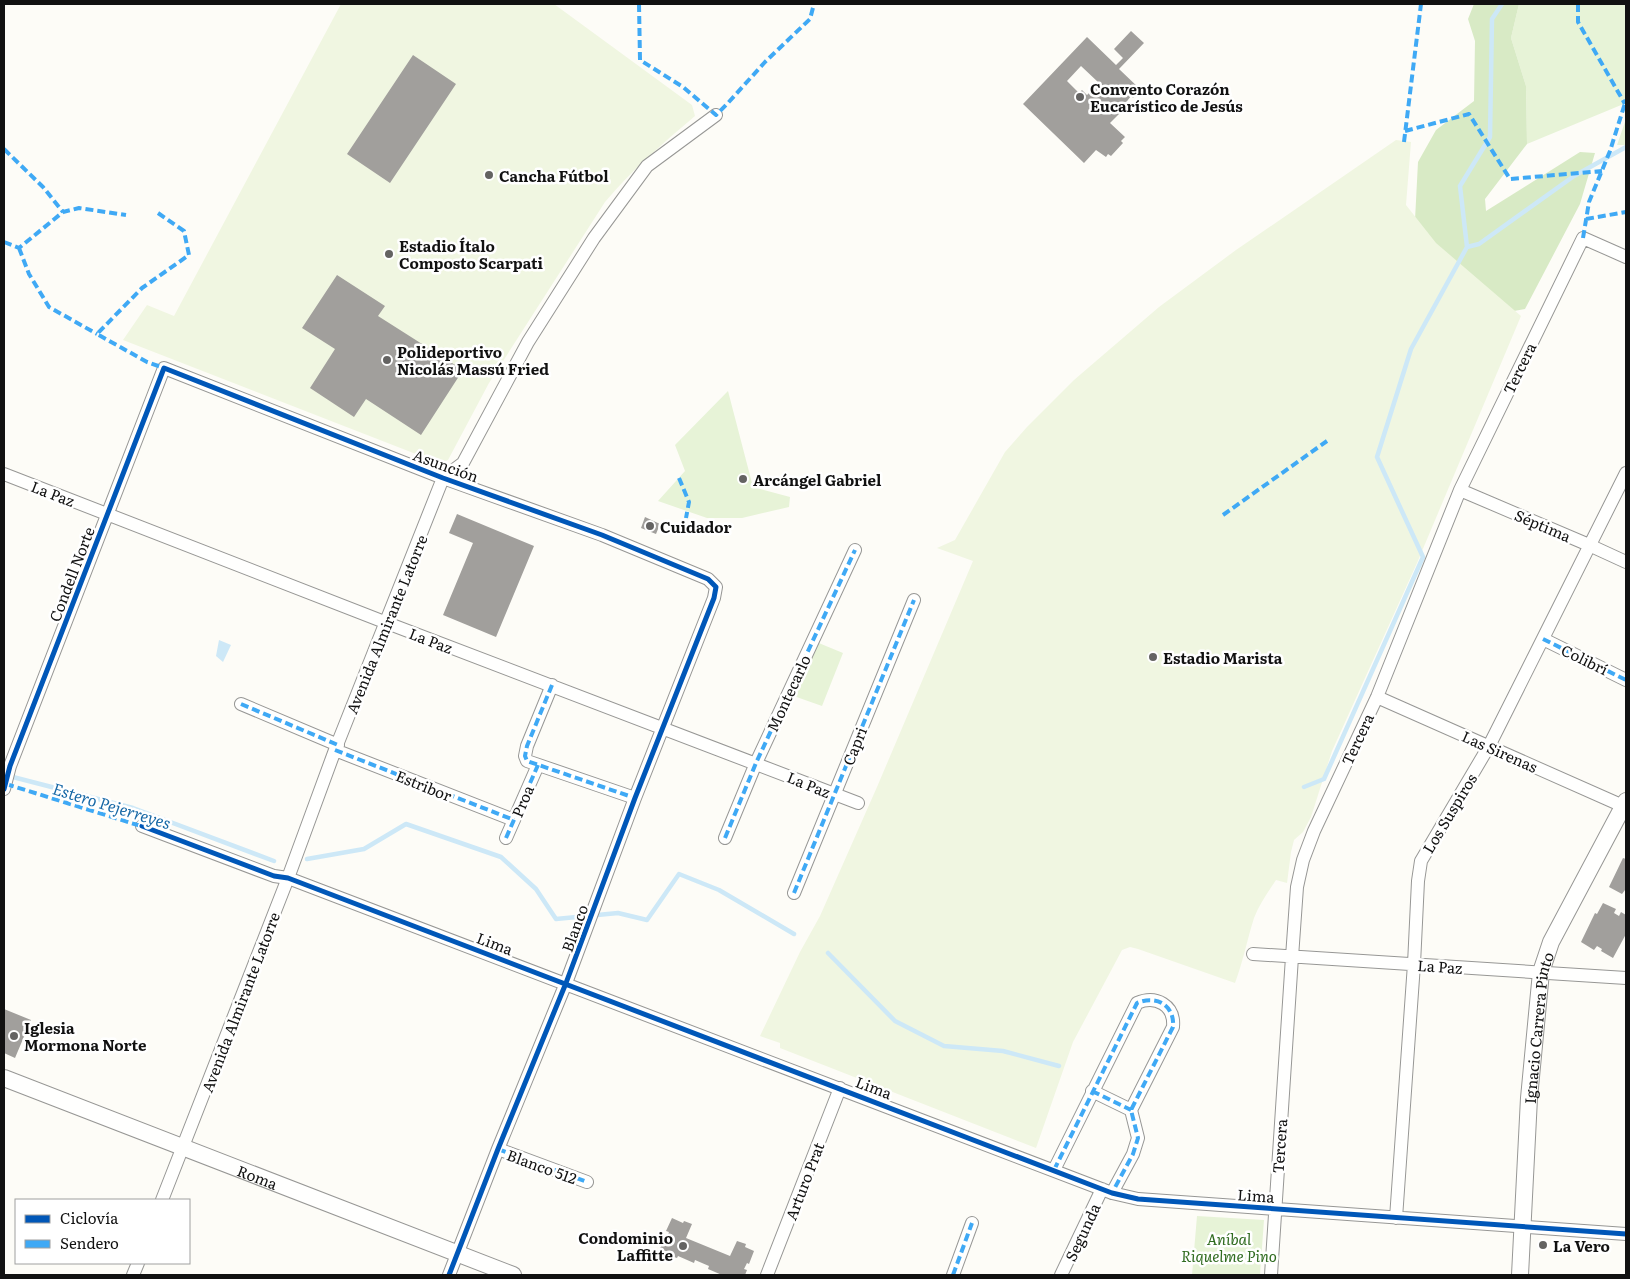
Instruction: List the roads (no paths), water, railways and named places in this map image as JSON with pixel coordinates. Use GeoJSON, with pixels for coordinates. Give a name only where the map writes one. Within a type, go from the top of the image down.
{"type":"FeatureCollection","features":[{"type":"Feature","properties":{"kind":"street"},"geometry":{"type":"LineString","coordinates":[[443,478],[463,463],[528,342],[594,238],[647,166],[716,115]]}},
{"type":"Feature","properties":{"kind":"street","name":"Tercera"},"geometry":{"type":"LineString","coordinates":[[1271,1275],[1297,886],[1303,860],[1314,831],[1377,697],[1460,490],[1583,238],[1626,257]]}},
{"type":"Feature","properties":{"kind":"street","name":"Asunción"},"geometry":{"type":"LineString","coordinates":[[164,368],[443,478],[602,535],[708,579],[716,587]]}},
{"type":"Feature","properties":{"kind":"street","name":"Condell Norte"},"geometry":{"type":"LineString","coordinates":[[5,786],[8,766],[164,368]]}},
{"type":"Feature","properties":{"kind":"street","name":"Los Suspiros"},"geometry":{"type":"LineString","coordinates":[[1396,1218],[1418,880],[1421,861],[1489,746],[1626,473]]}},
{"type":"Feature","properties":{"kind":"street","name":"La Paz"},"geometry":{"type":"LineString","coordinates":[[4,474],[386,623],[858,803]]}},
{"type":"Feature","properties":{"kind":"street","name":"Avenida Almirante Latorre"},"geometry":{"type":"LineString","coordinates":[[162,1199],[443,478]]}},
{"type":"Feature","properties":{"kind":"street","name":"Séptima"},"geometry":{"type":"LineString","coordinates":[[1460,490],[1589,544],[1626,562]]}},
{"type":"Feature","properties":{"kind":"street","name":"Montecarlo"},"geometry":{"type":"LineString","coordinates":[[725,838],[756,763],[855,550]]}},
{"type":"Feature","properties":{"kind":"street","name":"Blanco"},"geometry":{"type":"LineString","coordinates":[[449,1275],[566,983],[635,798],[714,598],[716,587]]}},
{"type":"Feature","properties":{"kind":"street","name":"Capri"},"geometry":{"type":"LineString","coordinates":[[794,893],[914,600]]}},
{"type":"Feature","properties":{"kind":"street","name":"Colibrí"},"geometry":{"type":"LineString","coordinates":[[1543,639],[1626,680]]}},
{"type":"Feature","properties":{"kind":"street"},"geometry":{"type":"LineString","coordinates":[[552,686],[527,746],[525,756],[527,761],[635,798]]}},
{"type":"Feature","properties":{"kind":"street","name":"Las Sirenas"},"geometry":{"type":"LineString","coordinates":[[1377,697],[1625,804]]}},
{"type":"Feature","properties":{"kind":"street","name":"Estribor"},"geometry":{"type":"LineString","coordinates":[[241,704],[337,748],[514,820]]}},
{"type":"Feature","properties":{"kind":"street","name":"Proa"},"geometry":{"type":"LineString","coordinates":[[506,838],[538,765]]}},
{"type":"Feature","properties":{"kind":"street","name":"Ignacio Carrera Pinto"},"geometry":{"type":"LineString","coordinates":[[1520,1275],[1529,1098],[1541,972],[1551,942],[1625,804]]}},
{"type":"Feature","properties":{"kind":"street","name":"Lima"},"geometry":{"type":"LineString","coordinates":[[142,826],[274,876],[288,878],[566,983],[1107,1191],[1138,1199],[1626,1234]]}},
{"type":"Feature","properties":{"kind":"street","name":"La Paz"},"geometry":{"type":"LineString","coordinates":[[1254,954],[1626,978]]}},
{"type":"Feature","properties":{"kind":"street"},"geometry":{"type":"LineString","coordinates":[[1054,1170],[1092,1091],[1137,1003],[1145,1000],[1154,1000],[1164,1004],[1174,1018],[1173,1027],[1130,1110],[1092,1091]]}},
{"type":"Feature","properties":{"kind":"street","name":"Roma"},"geometry":{"type":"LineString","coordinates":[[4,1078],[513,1275]]}},
{"type":"Feature","properties":{"kind":"street","name":"Arturo Prat"},"geometry":{"type":"LineString","coordinates":[[768,1275],[840,1088]]}},
{"type":"Feature","properties":{"kind":"street","name":"Segunda"},"geometry":{"type":"LineString","coordinates":[[1061,1275],[1107,1191],[1133,1154],[1138,1138],[1130,1110]]}},
{"type":"Feature","properties":{"kind":"street","name":"Blanco 512"},"geometry":{"type":"LineString","coordinates":[[498,1149],[587,1182]]}},
{"type":"Feature","properties":{"kind":"street"},"geometry":{"type":"LineString","coordinates":[[953,1275],[972,1224]]}},
{"type":"Feature","properties":{"kind":"water"},"geometry":{"type":"Polygon","coordinates":[[[219,640],[231,645],[223,662],[216,656],[219,640]]]}},
{"type":"Feature","properties":{"kind":"waterway"},"geometry":{"type":"LineString","coordinates":[[1304,787],[1324,779],[1423,557],[1377,457],[1411,349],[1467,247],[1460,186],[1490,137],[1492,19],[1502,4]]}},
{"type":"Feature","properties":{"kind":"waterway"},"geometry":{"type":"LineString","coordinates":[[1467,247],[1479,244],[1574,176],[1626,147]]}},
{"type":"Feature","properties":{"kind":"waterway","name":"Estero Pejerreyes"},"geometry":{"type":"LineString","coordinates":[[9,776],[133,808],[274,861]]}},
{"type":"Feature","properties":{"kind":"waterway","name":"Estero Pejerreyes"},"geometry":{"type":"LineString","coordinates":[[307,859],[364,849],[406,824],[501,857],[536,889],[556,919],[618,913],[647,920],[679,874],[719,890],[794,934]]}},
{"type":"Feature","properties":{"kind":"waterway","name":"Estero Pejerreyes"},"geometry":{"type":"LineString","coordinates":[[828,953],[895,1021],[944,1046],[1003,1051],[1059,1066]]}},
{"type":"Feature","properties":{"kind":"place","name":"Convento Corazón Eucarístico de Jesús"},"geometry":{"type":"Point","coordinates":[1080,97]}},
{"type":"Feature","properties":{"kind":"place","name":"Cancha Fútbol"},"geometry":{"type":"Point","coordinates":[489,175]}},
{"type":"Feature","properties":{"kind":"place","name":"Estadio Ítalo Composto Scarpati"},"geometry":{"type":"Point","coordinates":[389,254]}},
{"type":"Feature","properties":{"kind":"place","name":"Polideportivo Nicolás Massú Fried"},"geometry":{"type":"Point","coordinates":[387,360]}},
{"type":"Feature","properties":{"kind":"place","name":"Arcángel Gabriel"},"geometry":{"type":"Point","coordinates":[743,479]}},
{"type":"Feature","properties":{"kind":"place","name":"Cuidador"},"geometry":{"type":"Point","coordinates":[650,526]}},
{"type":"Feature","properties":{"kind":"place","name":"Estadio Marista"},"geometry":{"type":"Point","coordinates":[1153,657]}},
{"type":"Feature","properties":{"kind":"place","name":"Iglesia Mormona Norte"},"geometry":{"type":"Point","coordinates":[14,1036]}},
{"type":"Feature","properties":{"kind":"place","name":"La Vero"},"geometry":{"type":"Point","coordinates":[1543,1245]}},
{"type":"Feature","properties":{"kind":"place","name":"Condominio Laffitte"},"geometry":{"type":"Point","coordinates":[683,1246]}},
{"type":"Feature","properties":{"kind":"park label","name":"Aníbal Riquelme Pino"},"geometry":{"type":"Point","coordinates":[1229,1246]}}]}
